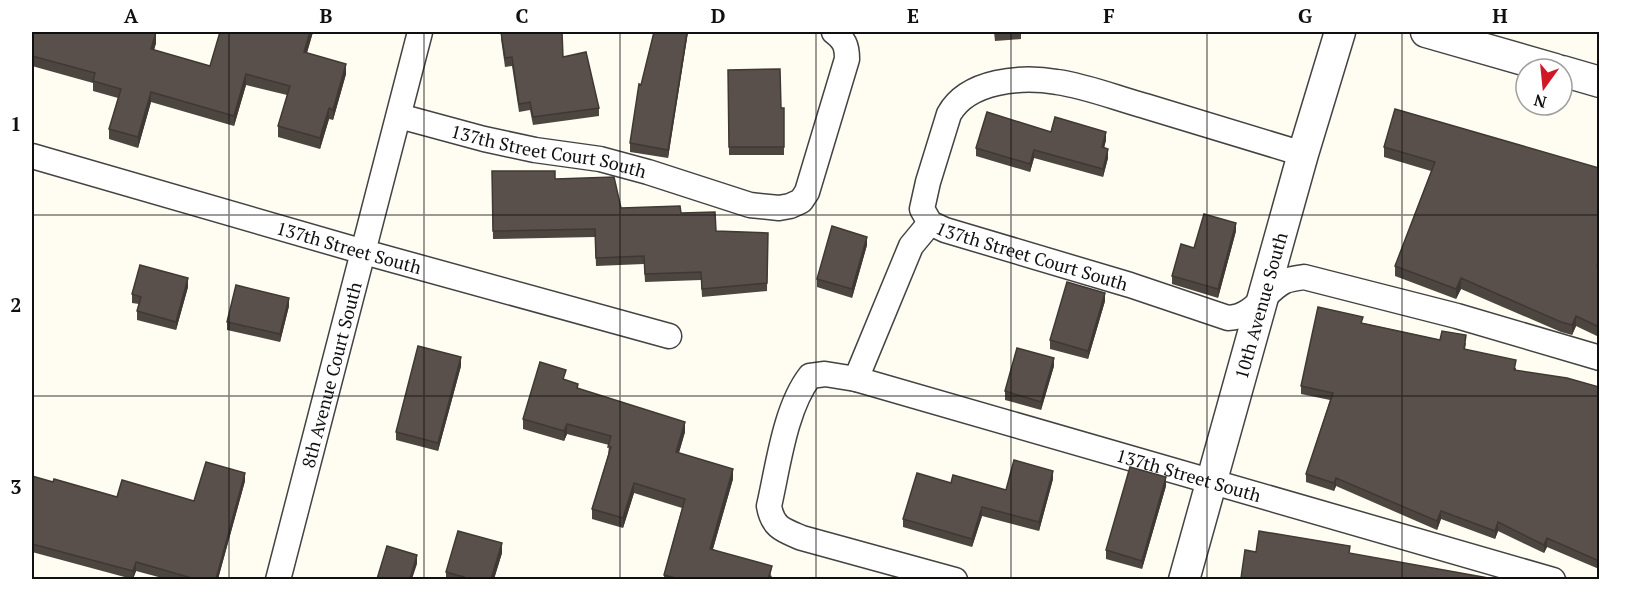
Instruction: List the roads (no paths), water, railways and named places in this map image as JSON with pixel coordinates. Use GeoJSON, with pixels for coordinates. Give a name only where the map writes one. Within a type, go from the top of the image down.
{"type":"FeatureCollection","features":[{"type":"Feature","properties":{"kind":"street","name":"8th Avenue Court South"},"geometry":{"type":"LineString","coordinates":[[278,579],[420,32]]}},
{"type":"Feature","properties":{"kind":"street","name":"137th Street Court South"},"geometry":{"type":"LineString","coordinates":[[399,116],[535,150],[600,159],[750,205],[779,208],[790,206],[801,201],[807,192],[847,59],[844,40],[834,32]]}},
{"type":"Feature","properties":{"kind":"street","name":"10th Avenue South"},"geometry":{"type":"LineString","coordinates":[[1184,579],[1303,154],[1340,32]]}},
{"type":"Feature","properties":{"kind":"street"},"geometry":{"type":"LineString","coordinates":[[1426,32],[1514,57]]}},
{"type":"Feature","properties":{"kind":"street"},"geometry":{"type":"LineString","coordinates":[[1574,75],[1599,82]]}},
{"type":"Feature","properties":{"kind":"street","name":"137th Street Court South"},"geometry":{"type":"LineString","coordinates":[[1303,154],[1057,82],[1006,81],[962,98],[954,105],[949,114],[928,182],[922,209],[930,223],[945,230],[1131,285],[1228,318],[1237,318],[1246,313],[1284,281],[1304,277],[1457,316],[1599,358]]}},
{"type":"Feature","properties":{"kind":"street","name":"137th Street South"},"geometry":{"type":"LineString","coordinates":[[32,156],[364,252],[669,336]]}},
{"type":"Feature","properties":{"kind":"street"},"geometry":{"type":"LineString","coordinates":[[856,379],[911,246],[930,223]]}},
{"type":"Feature","properties":{"kind":"street","name":"137th Street South"},"geometry":{"type":"LineString","coordinates":[[955,579],[802,538],[782,530],[771,519],[769,506],[792,410],[802,387],[810,376],[825,374],[856,379],[1553,579]]}}]}
